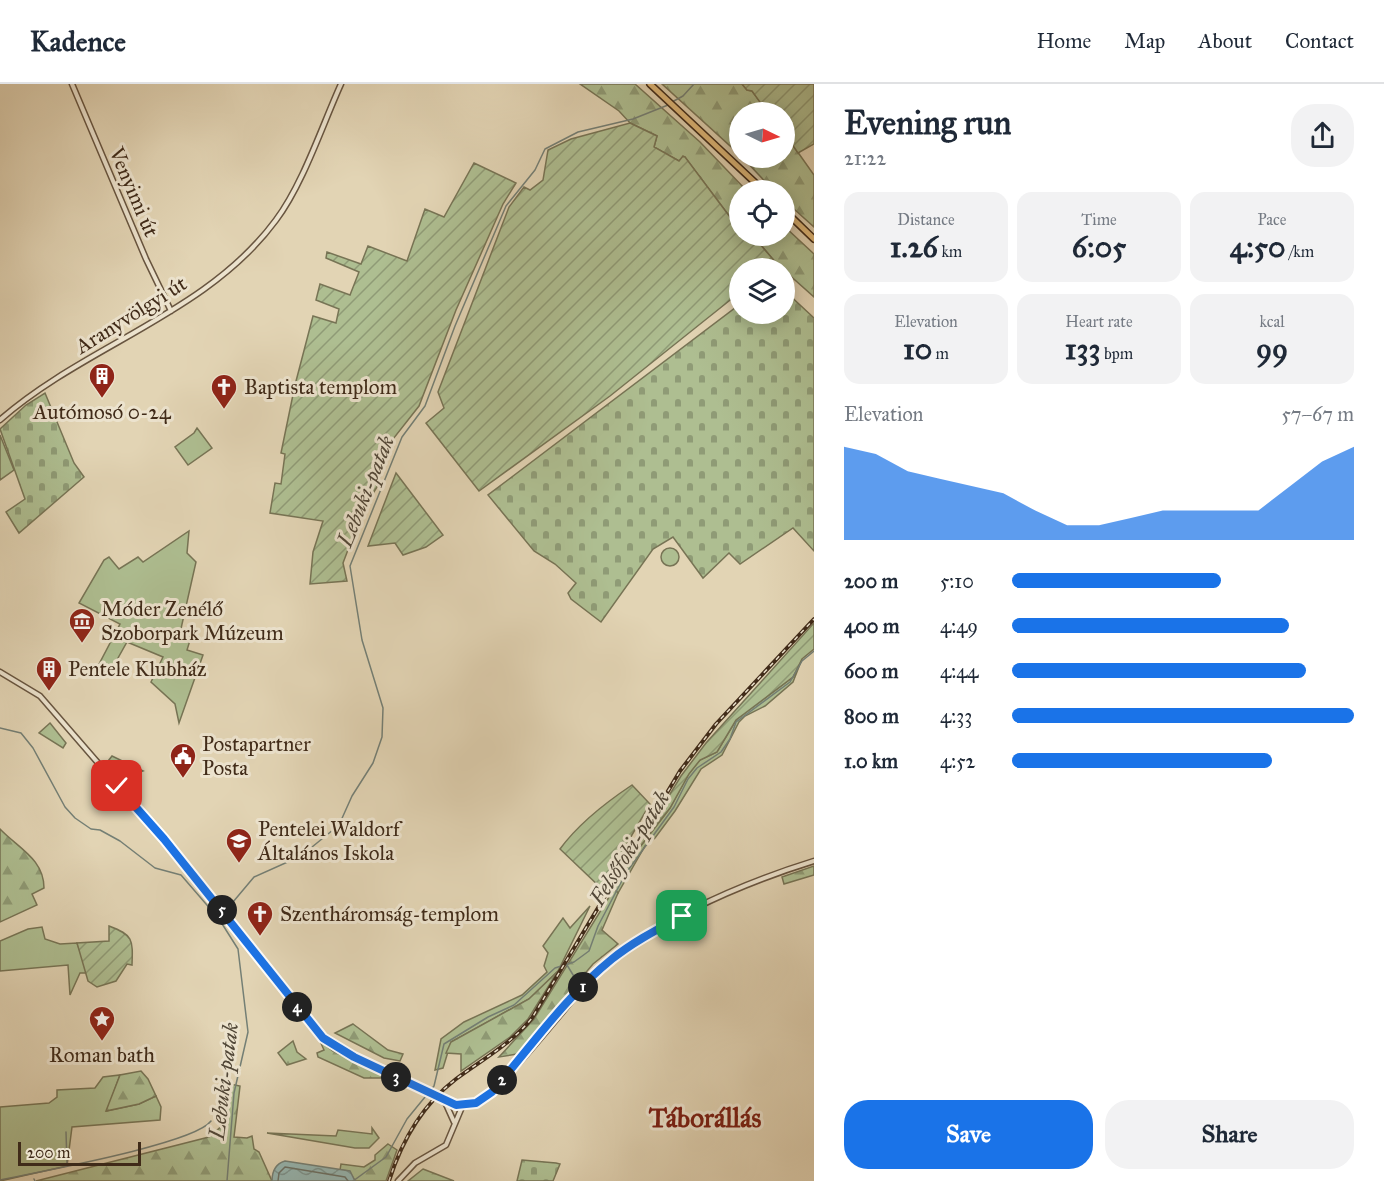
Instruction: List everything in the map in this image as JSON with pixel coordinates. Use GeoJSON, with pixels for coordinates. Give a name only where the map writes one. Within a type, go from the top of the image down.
{"type":"FeatureCollection","features":[{"type":"Feature","properties":{"kind":"main road"},"geometry":{"type":"LineString","coordinates":[[650,84],[752,180]]}},
{"type":"Feature","properties":{"kind":"main road"},"geometry":{"type":"LineString","coordinates":[[795,221],[814,239]]}},
{"type":"Feature","properties":{"kind":"street","name":"Venyimi út"},"geometry":{"type":"LineString","coordinates":[[72,84],[146,259],[171,311]]}},
{"type":"Feature","properties":{"kind":"street","name":"Aranyvölgyi út"},"geometry":{"type":"LineString","coordinates":[[0,420],[48,383],[171,311],[232,265],[271,226],[293,191],[341,84]]}},
{"type":"Feature","properties":{"kind":"street"},"geometry":{"type":"LineString","coordinates":[[0,672],[40,696],[164,839],[316,1031],[335,1047],[443,1100],[463,1107]]}},
{"type":"Feature","properties":{"kind":"street"},"geometry":{"type":"LineString","coordinates":[[455,1115],[463,1107],[480,1102],[492,1092],[589,980],[622,951],[650,933],[725,895],[814,861]]}},
{"type":"Feature","properties":{"kind":"street"},"geometry":{"type":"LineString","coordinates":[[443,1100],[455,1115]]}},
{"type":"Feature","properties":{"kind":"street"},"geometry":{"type":"LineString","coordinates":[[398,1181],[411,1167],[446,1145],[454,1124],[456,1105]]}},
{"type":"Feature","properties":{"kind":"green space"},"geometry":{"type":"Polygon","coordinates":[[[580,84],[635,84],[700,142],[736,180],[729,180],[729,216],[685,157],[679,161],[654,147],[657,136],[630,123],[619,111],[580,84]]]}},
{"type":"Feature","properties":{"kind":"green space"},"geometry":{"type":"Polygon","coordinates":[[[662,84],[742,84],[747,90],[752,91],[760,102],[729,102],[729,145],[662,84]]]}},
{"type":"Feature","properties":{"kind":"green space"},"geometry":{"type":"Polygon","coordinates":[[[742,84],[814,84],[814,144],[798,153],[795,149],[795,102],[760,102],[752,91],[747,90],[742,84]]]}},
{"type":"Feature","properties":{"kind":"green space"},"geometry":{"type":"Polygon","coordinates":[[[630,123],[657,136],[654,147],[679,161],[683,156],[685,157],[729,216],[729,246],[762,246],[772,258],[729,258],[729,301],[610,396],[479,491],[426,423],[444,408],[438,392],[509,207],[524,187],[530,190],[543,180],[548,150],[571,139],[630,123]]]}},
{"type":"Feature","properties":{"kind":"green space"},"geometry":{"type":"Polygon","coordinates":[[[795,148],[814,175],[814,227],[795,210],[795,180],[764,180],[752,168],[795,168],[795,148]]]}},
{"type":"Feature","properties":{"kind":"green space"},"geometry":{"type":"Polygon","coordinates":[[[474,163],[516,183],[503,204],[456,310],[419,406],[393,439],[377,487],[363,510],[343,563],[347,581],[310,584],[313,552],[323,521],[270,513],[275,483],[281,484],[285,454],[281,453],[295,385],[313,316],[336,323],[339,309],[316,300],[320,284],[350,295],[359,272],[326,258],[327,252],[361,264],[368,246],[407,261],[425,209],[444,217],[474,163]]]}},
{"type":"Feature","properties":{"kind":"green space"},"geometry":{"type":"Polygon","coordinates":[[[795,236],[814,254],[814,297],[795,280],[795,258],[772,258],[762,246],[795,246],[795,236]]]}},
{"type":"Feature","properties":{"kind":"green space"},"geometry":{"type":"Polygon","coordinates":[[[795,300],[814,318],[814,551],[793,528],[740,564],[729,553],[703,578],[673,537],[653,549],[601,622],[571,599],[568,593],[576,583],[555,564],[534,551],[488,495],[729,313],[729,324],[795,324],[795,300]]]}},
{"type":"Feature","properties":{"kind":"green space"},"geometry":{"type":"Polygon","coordinates":[[[45,393],[74,463],[84,477],[19,533],[6,512],[25,499],[0,429],[26,405],[45,393]]]}},
{"type":"Feature","properties":{"kind":"green space"},"geometry":{"type":"Polygon","coordinates":[[[197,428],[212,448],[188,465],[175,447],[194,433],[197,428]]]}},
{"type":"Feature","properties":{"kind":"green space"},"geometry":{"type":"Polygon","coordinates":[[[0,435],[14,470],[0,480],[0,435]]]}},
{"type":"Feature","properties":{"kind":"green space"},"geometry":{"type":"Polygon","coordinates":[[[396,473],[443,535],[426,547],[403,555],[395,543],[368,546],[396,473]]]}},
{"type":"Feature","properties":{"kind":"green space"},"geometry":{"type":"Polygon","coordinates":[[[189,531],[187,553],[196,562],[180,633],[191,637],[187,650],[203,655],[179,723],[175,704],[151,682],[163,657],[127,642],[109,674],[97,668],[120,624],[79,603],[104,560],[109,557],[119,569],[138,557],[143,562],[189,531]]]}},
{"type":"Feature","properties":{"kind":"green space"},"geometry":{"type":"Polygon","coordinates":[[[670,548],[676,551],[679,557],[676,563],[670,566],[664,563],[661,557],[664,551],[670,548]]]}},
{"type":"Feature","properties":{"kind":"green space"},"geometry":{"type":"Polygon","coordinates":[[[814,623],[814,649],[802,659],[793,677],[736,720],[717,752],[700,760],[689,774],[670,808],[629,861],[681,776],[706,743],[814,623]]]}},
{"type":"Feature","properties":{"kind":"green space"},"geometry":{"type":"Polygon","coordinates":[[[802,659],[793,682],[765,706],[745,716],[739,722],[722,755],[701,769],[675,811],[655,838],[645,846],[618,893],[614,889],[629,861],[670,808],[689,773],[700,760],[717,752],[736,720],[793,677],[802,659]]]}},
{"type":"Feature","properties":{"kind":"green space"},"geometry":{"type":"Polygon","coordinates":[[[50,723],[66,743],[63,748],[39,733],[50,723]]]}},
{"type":"Feature","properties":{"kind":"green space"},"geometry":{"type":"Polygon","coordinates":[[[112,756],[143,771],[119,780],[105,765],[112,756]]]}},
{"type":"Feature","properties":{"kind":"green space"},"geometry":{"type":"Polygon","coordinates":[[[632,785],[650,804],[601,888],[560,849],[593,814],[632,785]]]}},
{"type":"Feature","properties":{"kind":"green space"},"geometry":{"type":"Polygon","coordinates":[[[0,829],[35,862],[40,869],[44,888],[32,894],[37,905],[0,922],[0,829]]]}},
{"type":"Feature","properties":{"kind":"green space"},"geometry":{"type":"Polygon","coordinates":[[[814,866],[814,875],[784,884],[782,877],[814,866]]]}},
{"type":"Feature","properties":{"kind":"green space"},"geometry":{"type":"Polygon","coordinates":[[[614,889],[618,893],[602,930],[618,944],[593,964],[517,1054],[499,1057],[534,1019],[614,889]]]}},
{"type":"Feature","properties":{"kind":"green space"},"geometry":{"type":"Polygon","coordinates":[[[590,906],[558,971],[529,999],[451,1042],[443,1068],[435,1070],[441,1039],[464,1022],[522,995],[547,972],[544,966],[548,953],[543,946],[563,918],[570,928],[590,906]]]}},
{"type":"Feature","properties":{"kind":"green space"},"geometry":{"type":"Polygon","coordinates":[[[109,926],[123,932],[130,939],[132,965],[127,964],[116,981],[97,987],[88,981],[77,943],[109,941],[109,926]]]}},
{"type":"Feature","properties":{"kind":"green space"},"geometry":{"type":"Polygon","coordinates":[[[42,927],[45,939],[60,944],[77,943],[88,973],[80,973],[70,995],[68,965],[0,971],[0,941],[28,929],[42,927]]]}},
{"type":"Feature","properties":{"kind":"green space"},"geometry":{"type":"Polygon","coordinates":[[[558,971],[528,1019],[510,1037],[461,1071],[461,1054],[446,1053],[451,1042],[529,999],[558,971]]]}},
{"type":"Feature","properties":{"kind":"green space"},"geometry":{"type":"Polygon","coordinates":[[[353,1024],[388,1050],[403,1054],[400,1061],[384,1058],[335,1033],[353,1024]]]}},
{"type":"Feature","properties":{"kind":"green space"},"geometry":{"type":"Polygon","coordinates":[[[293,1041],[297,1052],[306,1059],[287,1065],[278,1053],[293,1041]]]}},
{"type":"Feature","properties":{"kind":"green space"},"geometry":{"type":"Polygon","coordinates":[[[320,1041],[333,1051],[380,1073],[382,1078],[364,1078],[318,1057],[317,1053],[324,1050],[320,1041]]]}},
{"type":"Feature","properties":{"kind":"green space"},"geometry":{"type":"Polygon","coordinates":[[[141,1071],[148,1079],[156,1096],[139,1104],[106,1111],[120,1075],[141,1071]]]}},
{"type":"Feature","properties":{"kind":"green space"},"geometry":{"type":"Polygon","coordinates":[[[120,1075],[107,1111],[139,1104],[156,1096],[161,1107],[160,1120],[72,1127],[67,1166],[0,1181],[0,1107],[49,1103],[57,1097],[57,1090],[95,1088],[103,1077],[120,1075]]]}},
{"type":"Feature","properties":{"kind":"green space"},"geometry":{"type":"Polygon","coordinates":[[[230,1084],[240,1086],[234,1137],[252,1136],[254,1149],[259,1152],[272,1181],[36,1181],[209,1137],[224,1124],[230,1084]]]}},
{"type":"Feature","properties":{"kind":"green space"},"geometry":{"type":"Polygon","coordinates":[[[372,1128],[379,1138],[369,1148],[355,1148],[267,1133],[336,1136],[338,1130],[372,1134],[372,1128]]]}},
{"type":"Feature","properties":{"kind":"green space"},"geometry":{"type":"Polygon","coordinates":[[[388,1144],[397,1150],[386,1181],[355,1181],[349,1171],[340,1170],[341,1164],[364,1167],[375,1160],[375,1155],[388,1144]]]}},
{"type":"Feature","properties":{"kind":"green space"},"geometry":{"type":"Polygon","coordinates":[[[522,1160],[560,1164],[553,1181],[517,1181],[522,1160]]]}},
{"type":"Feature","properties":{"kind":"green space"},"geometry":{"type":"Polygon","coordinates":[[[423,1169],[454,1181],[408,1181],[423,1169]]]}},
{"type":"Feature","properties":{"kind":"water"},"geometry":{"type":"Polygon","coordinates":[[[285,1161],[350,1171],[355,1181],[272,1181],[275,1168],[285,1161]]]}},
{"type":"Feature","properties":{"kind":"waterway","name":"Lebuki-patak"},"geometry":{"type":"LineString","coordinates":[[672,102],[683,96],[694,84]]}},
{"type":"Feature","properties":{"kind":"waterway","name":"Lebuki-patak"},"geometry":{"type":"LineString","coordinates":[[233,902],[254,877],[301,856],[339,825],[352,796],[373,763],[382,737],[383,708],[362,640],[350,566],[402,437],[425,406],[455,326],[506,206],[535,170],[545,149],[578,132],[633,119],[668,105]]}},
{"type":"Feature","properties":{"kind":"waterway","name":"Felsőfoki-patak"},"geometry":{"type":"LineString","coordinates":[[353,1181],[386,1157],[407,1119],[434,1086],[444,1044],[488,1017],[514,1005],[555,968],[574,962],[589,951],[598,926],[626,873],[674,807],[688,779],[697,768],[721,752],[730,739],[736,722],[790,682],[802,661],[814,651]]}},
{"type":"Feature","properties":{"kind":"waterway"},"geometry":{"type":"LineString","coordinates":[[0,728],[21,733],[33,748],[65,807],[75,818],[91,829],[100,830],[120,841],[155,868],[181,875],[219,919]]}},
{"type":"Feature","properties":{"kind":"waterway","name":"Lebuki-patak"},"geometry":{"type":"LineString","coordinates":[[221,917],[219,919],[238,949],[248,1032],[234,1093],[227,1181]]}},
{"type":"Feature","properties":{"kind":"waterway"},"geometry":{"type":"LineString","coordinates":[[567,965],[578,983]]}},
{"type":"Feature","properties":{"kind":"waterway"},"geometry":{"type":"LineString","coordinates":[[0,1180],[147,1148],[199,1130],[211,1121]]}},
{"type":"Feature","properties":{"kind":"waterway"},"geometry":{"type":"LineString","coordinates":[[66,1132],[67,1164]]}},
{"type":"Feature","properties":{"kind":"railway"},"geometry":{"type":"LineString","coordinates":[[389,1181],[407,1138],[433,1100],[456,1079],[506,1043],[532,1018],[680,771],[716,724],[814,619]]}},
{"type":"Feature","properties":{"kind":"place","name":"Autómosó 0-24"},"geometry":{"type":"Point","coordinates":[102,399]}},
{"type":"Feature","properties":{"kind":"place","name":"Baptista templom"},"geometry":{"type":"Point","coordinates":[224,410]}},
{"type":"Feature","properties":{"kind":"place","name":"Móder Zenélő Szoborpark Múzeum"},"geometry":{"type":"Point","coordinates":[82,644]}},
{"type":"Feature","properties":{"kind":"place","name":"Pentele Klubház"},"geometry":{"type":"Point","coordinates":[49,692]}},
{"type":"Feature","properties":{"kind":"place","name":"Postapartner Posta"},"geometry":{"type":"Point","coordinates":[183,779]}},
{"type":"Feature","properties":{"kind":"place","name":"Pentelei Waldorf Általános Iskola"},"geometry":{"type":"Point","coordinates":[239,864]}},
{"type":"Feature","properties":{"kind":"place","name":"Szentháromság-templom"},"geometry":{"type":"Point","coordinates":[260,937]}},
{"type":"Feature","properties":{"kind":"place","name":"Roman bath"},"geometry":{"type":"Point","coordinates":[102,1042]}},
{"type":"Feature","properties":{"kind":"district","name":"Táborállás"},"geometry":{"type":"Point","coordinates":[705,1118]}},
{"type":"Feature","properties":{"kind":"route"},"geometry":{"type":"LineString","coordinates":[[117,786],[164,839],[323,1038],[335,1047],[384,1072],[444,1101],[460,1106],[476,1103],[487,1097],[589,980],[609,961],[637,941],[682,916]]}}]}
